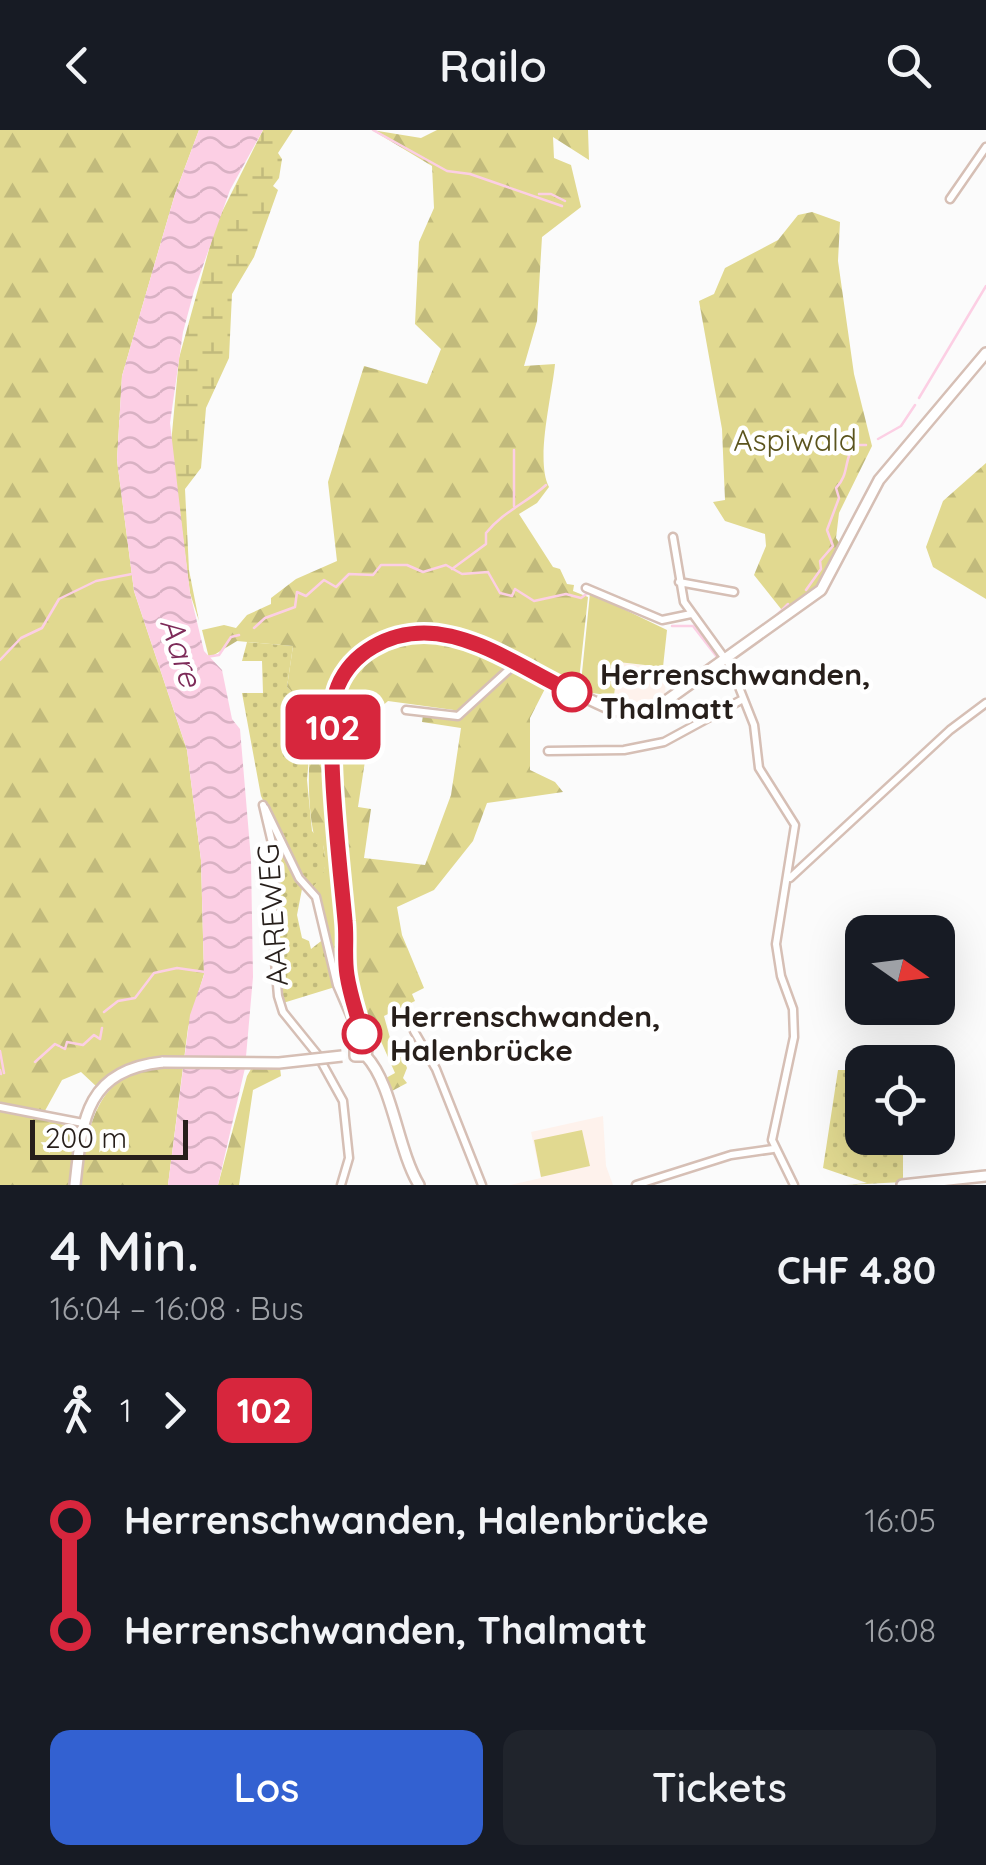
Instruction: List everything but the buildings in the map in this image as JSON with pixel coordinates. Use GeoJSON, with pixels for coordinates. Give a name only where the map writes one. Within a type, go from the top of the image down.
{"type":"FeatureCollection","features":[{"type":"Feature","properties":{"kind":"main road"},"geometry":{"type":"LineString","coordinates":[[419,1185],[405,1160],[377,1071],[362,1044],[345,961],[333,721],[338,686],[367,650],[407,634],[436,634],[464,640],[608,708],[636,713],[664,704],[825,586],[886,470],[986,354]]}},
{"type":"Feature","properties":{"kind":"main road"},"geometry":{"type":"LineString","coordinates":[[75,1185],[83,1123],[96,1096],[115,1076],[139,1066],[164,1062],[274,1063],[342,1056],[354,1053],[362,1044]]}},
{"type":"Feature","properties":{"kind":"main road"},"geometry":{"type":"LineString","coordinates":[[354,1053],[358,1058],[366,1056]]}},
{"type":"Feature","properties":{"kind":"main road"},"geometry":{"type":"LineString","coordinates":[[904,1185],[986,1176]]}},
{"type":"Feature","properties":{"kind":"street"},"geometry":{"type":"LineString","coordinates":[[950,199],[986,147]]}},
{"type":"Feature","properties":{"kind":"street"},"geometry":{"type":"LineString","coordinates":[[673,537],[679,582],[692,614],[726,662],[756,730],[759,768],[796,825],[776,953],[795,1019],[773,1149],[794,1185]]}},
{"type":"Feature","properties":{"kind":"street"},"geometry":{"type":"LineString","coordinates":[[679,582],[734,592]]}},
{"type":"Feature","properties":{"kind":"street"},"geometry":{"type":"LineString","coordinates":[[586,588],[666,621],[692,614]]}},
{"type":"Feature","properties":{"kind":"street"},"geometry":{"type":"LineString","coordinates":[[406,710],[456,716],[506,676],[515,664]]}},
{"type":"Feature","properties":{"kind":"street"},"geometry":{"type":"LineString","coordinates":[[548,752],[624,750],[664,742],[743,698]]}},
{"type":"Feature","properties":{"kind":"street"},"geometry":{"type":"LineString","coordinates":[[789,878],[950,730],[986,703]]}},
{"type":"Feature","properties":{"kind":"street","name":"AAREWEG"},"geometry":{"type":"LineString","coordinates":[[341,1185],[349,1158],[349,1125],[342,1096],[283,1012],[278,996],[272,932],[276,860],[263,805],[299,878],[316,898],[336,985],[361,1032]]}},
{"type":"Feature","properties":{"kind":"street"},"geometry":{"type":"LineString","coordinates":[[414,1031],[436,1069],[482,1185]]}},
{"type":"Feature","properties":{"kind":"street"},"geometry":{"type":"LineString","coordinates":[[0,1107],[83,1123]]}},
{"type":"Feature","properties":{"kind":"street"},"geometry":{"type":"LineString","coordinates":[[636,1185],[731,1156],[773,1149]]}},
{"type":"Feature","properties":{"kind":"shaded area"},"geometry":{"type":"Polygon","coordinates":[[[618,662],[666,668],[665,699],[640,709],[613,707],[618,662]]]}},
{"type":"Feature","properties":{"kind":"shaded area"},"geometry":{"type":"Polygon","coordinates":[[[603,1116],[606,1166],[613,1185],[510,1185],[541,1178],[531,1132],[603,1116]]]}},
{"type":"Feature","properties":{"kind":"green space"},"geometry":{"type":"Polygon","coordinates":[[[0,130],[199,130],[175,194],[122,376],[117,460],[134,591],[187,750],[201,860],[204,974],[188,1028],[168,1185],[81,1185],[87,1144],[99,1106],[123,1079],[141,1071],[164,1068],[163,1058],[122,1067],[97,1087],[81,1072],[62,1080],[41,1118],[74,1128],[71,1185],[0,1185],[0,130]]]}},
{"type":"Feature","properties":{"kind":"green space"},"geometry":{"type":"Polygon","coordinates":[[[263,130],[293,130],[278,153],[282,159],[279,178],[273,186],[278,190],[254,257],[232,294],[229,358],[206,408],[201,468],[185,489],[189,570],[199,621],[190,593],[171,444],[179,358],[216,224],[263,130]]]}},
{"type":"Feature","properties":{"kind":"green space"},"geometry":{"type":"Polygon","coordinates":[[[372,130],[421,138],[437,130],[588,130],[589,160],[553,137],[554,158],[571,165],[581,207],[542,237],[537,321],[524,366],[555,364],[544,445],[549,487],[537,503],[519,514],[567,584],[588,597],[579,680],[573,684],[551,677],[530,718],[530,770],[555,782],[563,792],[487,803],[473,841],[434,890],[397,907],[402,935],[424,988],[412,994],[415,1001],[384,1016],[393,1049],[400,1049],[407,1068],[403,1078],[407,1083],[392,1091],[386,1078],[395,1073],[376,1030],[368,1033],[364,1025],[358,1028],[340,986],[312,888],[323,873],[325,858],[323,845],[316,844],[310,811],[313,712],[287,687],[293,646],[237,641],[209,658],[202,630],[224,625],[236,628],[247,615],[271,604],[271,598],[296,579],[337,561],[328,482],[364,366],[427,384],[441,349],[415,324],[419,242],[434,208],[432,166],[372,130]],[[388,701],[372,715],[358,807],[371,809],[364,858],[425,865],[451,795],[461,728],[422,722],[423,715],[452,719],[454,710],[388,701]]]}},
{"type":"Feature","properties":{"kind":"green space","name":"Aspiwald"},"geometry":{"type":"Polygon","coordinates":[[[812,212],[840,222],[838,261],[854,374],[872,446],[839,513],[836,538],[842,547],[816,591],[785,614],[754,575],[766,546],[765,534],[725,521],[713,502],[725,500],[722,429],[699,301],[714,294],[725,268],[778,240],[798,215],[812,212]]]}},
{"type":"Feature","properties":{"kind":"green space"},"geometry":{"type":"Polygon","coordinates":[[[986,463],[986,599],[933,567],[926,547],[943,501],[986,463]]]}},
{"type":"Feature","properties":{"kind":"green space"},"geometry":{"type":"Polygon","coordinates":[[[590,593],[667,630],[663,667],[618,662],[614,696],[585,692],[581,683],[590,593]]]}},
{"type":"Feature","properties":{"kind":"green space"},"geometry":{"type":"Polygon","coordinates":[[[247,642],[293,646],[287,687],[313,711],[307,780],[312,831],[323,844],[326,863],[322,878],[312,888],[301,879],[261,796],[242,693],[263,693],[262,661],[242,661],[247,642]]]}},
{"type":"Feature","properties":{"kind":"green space"},"geometry":{"type":"Polygon","coordinates":[[[284,847],[302,889],[297,915],[302,938],[309,941],[311,949],[325,938],[335,987],[283,1003],[273,932],[274,848],[284,847]]]}},
{"type":"Feature","properties":{"kind":"green space"},"geometry":{"type":"Polygon","coordinates":[[[280,1068],[281,1076],[253,1090],[239,1185],[218,1185],[247,1076],[251,1069],[280,1068]]]}},
{"type":"Feature","properties":{"kind":"green space"},"geometry":{"type":"Polygon","coordinates":[[[838,1070],[845,1070],[845,1155],[903,1155],[903,1182],[846,1185],[867,1183],[823,1168],[838,1070]]]}},
{"type":"Feature","properties":{"kind":"green space"},"geometry":{"type":"Polygon","coordinates":[[[582,1130],[590,1166],[541,1177],[534,1140],[582,1130]]]}},
{"type":"Feature","properties":{"kind":"water","name":"Aare"},"geometry":{"type":"Polygon","coordinates":[[[199,130],[263,130],[230,190],[194,291],[183,332],[170,423],[190,593],[204,651],[222,670],[232,719],[240,729],[251,859],[253,977],[245,1068],[218,1185],[168,1185],[190,1015],[204,975],[201,860],[187,750],[134,591],[117,460],[122,376],[175,194],[199,130]]]}},
{"type":"Feature","properties":{"kind":"waterway"},"geometry":{"type":"LineString","coordinates":[[373,130],[447,171],[470,174],[562,206]]}},
{"type":"Feature","properties":{"kind":"waterway"},"geometry":{"type":"LineString","coordinates":[[539,194],[551,194],[565,201]]}},
{"type":"Feature","properties":{"kind":"waterway"},"geometry":{"type":"LineString","coordinates":[[919,398],[986,286]]}},
{"type":"Feature","properties":{"kind":"waterway"},"geometry":{"type":"LineString","coordinates":[[878,439],[901,426],[915,405]]}},
{"type":"Feature","properties":{"kind":"waterway"},"geometry":{"type":"LineString","coordinates":[[806,590],[821,569],[820,561],[833,546],[827,530],[839,498],[836,488],[849,456],[855,445],[866,445]]}},
{"type":"Feature","properties":{"kind":"waterway"},"geometry":{"type":"LineString","coordinates":[[514,450],[514,506]]}},
{"type":"Feature","properties":{"kind":"waterway"},"geometry":{"type":"LineString","coordinates":[[452,569],[486,544],[486,533],[500,519],[546,485]]}},
{"type":"Feature","properties":{"kind":"waterway"},"geometry":{"type":"LineString","coordinates":[[254,628],[265,618],[295,607],[297,592],[306,596],[324,580],[336,587],[349,574],[373,575],[381,565],[407,565],[423,572],[446,565],[462,574],[488,572],[500,593],[512,596],[515,589],[534,601],[566,594],[581,598],[589,592]]}},
{"type":"Feature","properties":{"kind":"waterway"},"geometry":{"type":"LineString","coordinates":[[0,660],[21,638],[42,628],[59,599],[96,581],[132,574]]}},
{"type":"Feature","properties":{"kind":"waterway"},"geometry":{"type":"LineString","coordinates":[[772,620],[788,604]]}},
{"type":"Feature","properties":{"kind":"waterway"},"geometry":{"type":"LineString","coordinates":[[672,626],[693,626],[717,657]]}},
{"type":"Feature","properties":{"kind":"waterway","name":"Aare"},"geometry":{"type":"LineString","coordinates":[[206,657],[219,655],[231,637],[239,635]]}},
{"type":"Feature","properties":{"kind":"waterway"},"geometry":{"type":"LineString","coordinates":[[104,1012],[118,1001],[135,998],[154,973],[177,968],[205,972]]}},
{"type":"Feature","properties":{"kind":"waterway"},"geometry":{"type":"LineString","coordinates":[[35,1062],[55,1044],[65,1049],[67,1042],[83,1045],[94,1035],[100,1039],[102,1028]]}},
{"type":"Feature","properties":{"kind":"waterway"},"geometry":{"type":"LineString","coordinates":[[0,1051],[4,1073]]}},
{"type":"Feature","properties":{"kind":"waterway"},"geometry":{"type":"LineString","coordinates":[[0,1070],[1,1074]]}},
{"type":"Feature","properties":{"kind":"bus line","name":"102"},"geometry":{"type":"LineString","coordinates":[[362,1034],[346,970],[335,767],[333,707],[344,675],[358,657],[380,643],[407,634],[436,634],[464,640],[572,692]]}},
{"type":"Feature","properties":{"kind":"place","name":"Herrenschwanden, Thalmatt"},"geometry":{"type":"Point","coordinates":[572,692]}},
{"type":"Feature","properties":{"kind":"place","name":"Herrenschwanden, Halenbrücke"},"geometry":{"type":"Point","coordinates":[362,1034]}}]}
